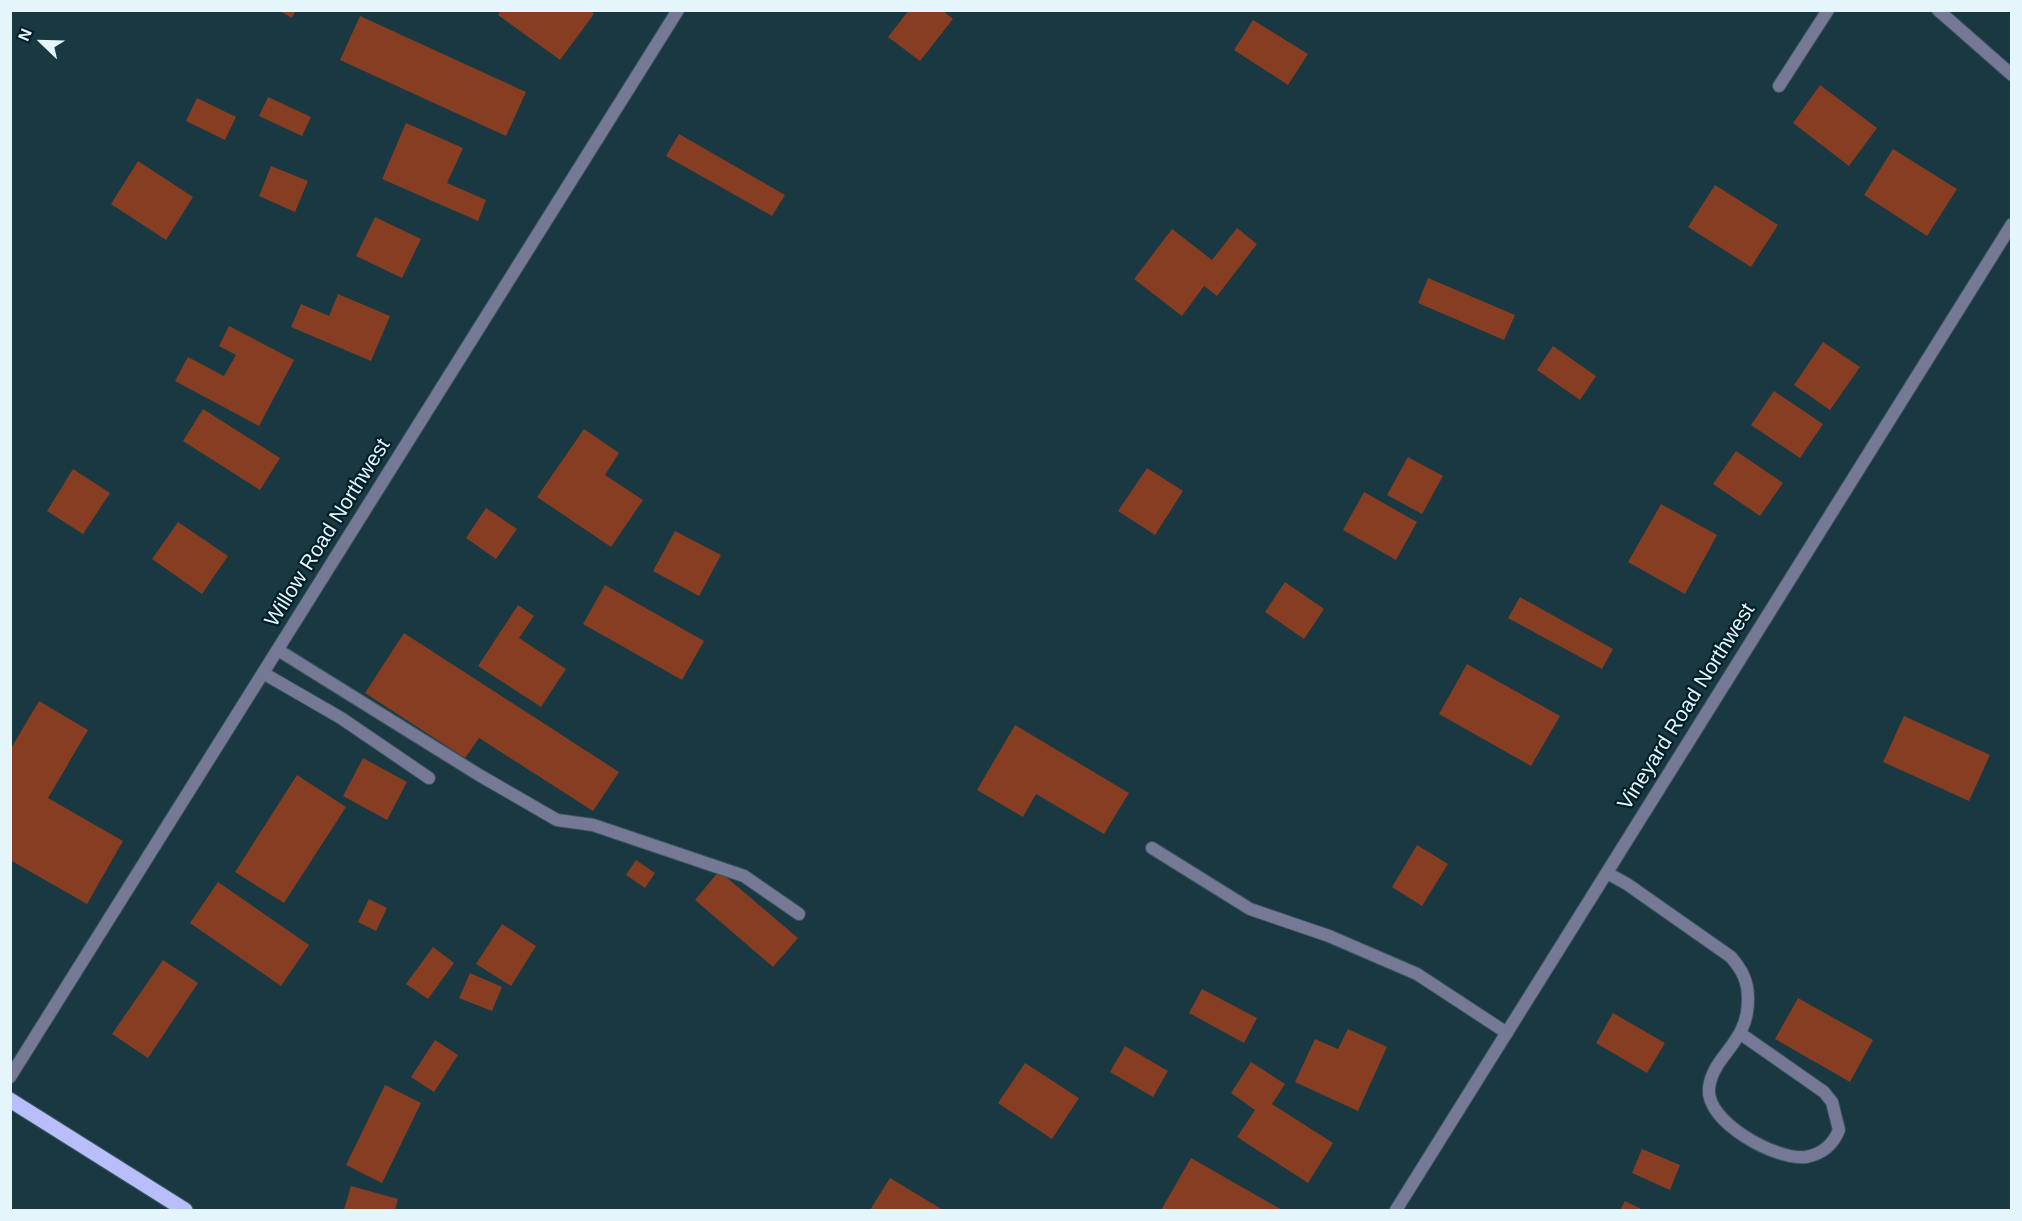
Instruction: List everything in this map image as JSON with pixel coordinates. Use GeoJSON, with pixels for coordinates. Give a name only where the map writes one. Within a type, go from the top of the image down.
{"type":"FeatureCollection","features":[{"type":"Feature","properties":{"kind":"main road"},"geometry":{"type":"LineString","coordinates":[[10,1100],[185,1210]]}},
{"type":"Feature","properties":{"kind":"street","name":"Willow Road Northwest"},"geometry":{"type":"LineString","coordinates":[[10,1077],[678,10]]}},
{"type":"Feature","properties":{"kind":"street"},"geometry":{"type":"LineString","coordinates":[[1779,86],[1828,10]]}},
{"type":"Feature","properties":{"kind":"street"},"geometry":{"type":"LineString","coordinates":[[1938,10],[2012,75]]}},
{"type":"Feature","properties":{"kind":"street","name":"Vineyard Road Northwest"},"geometry":{"type":"LineString","coordinates":[[1396,1210],[2012,224]]}},
{"type":"Feature","properties":{"kind":"street"},"geometry":{"type":"LineString","coordinates":[[278,650],[479,775],[557,820],[593,825],[744,876],[799,914]]}},
{"type":"Feature","properties":{"kind":"street"},"geometry":{"type":"LineString","coordinates":[[263,673],[341,718],[429,778]]}},
{"type":"Feature","properties":{"kind":"street"},"geometry":{"type":"LineString","coordinates":[[1152,848],[1250,909],[1329,936],[1417,974],[1507,1033]]}},
{"type":"Feature","properties":{"kind":"street"},"geometry":{"type":"LineString","coordinates":[[1606,873],[1627,884],[1722,950],[1741,969],[1748,987],[1748,1018],[1741,1034],[1718,1065],[1709,1088],[1710,1097],[1720,1115],[1765,1150],[1784,1156],[1814,1156],[1826,1149],[1839,1130],[1832,1102],[1824,1092],[1741,1034]]}},
{"type":"Feature","properties":{"kind":"building"},"geometry":{"type":"Polygon","coordinates":[[[278,10],[296,10],[292,18],[278,10]]]}},
{"type":"Feature","properties":{"kind":"building"},"geometry":{"type":"Polygon","coordinates":[[[501,10],[590,10],[594,14],[560,60],[498,15],[501,10]]]}},
{"type":"Feature","properties":{"kind":"building"},"geometry":{"type":"Polygon","coordinates":[[[909,10],[942,10],[953,19],[920,61],[888,37],[909,10]]]}},
{"type":"Feature","properties":{"kind":"building"},"geometry":{"type":"Polygon","coordinates":[[[360,16],[526,92],[506,136],[340,60],[360,16]]]}},
{"type":"Feature","properties":{"kind":"building"},"geometry":{"type":"Polygon","coordinates":[[[1253,20],[1308,54],[1288,85],[1234,50],[1253,20]]]}},
{"type":"Feature","properties":{"kind":"building"},"geometry":{"type":"Polygon","coordinates":[[[1820,85],[1877,128],[1849,166],[1793,123],[1820,85]]]}},
{"type":"Feature","properties":{"kind":"building"},"geometry":{"type":"Polygon","coordinates":[[[268,97],[311,117],[302,136],[259,116],[268,97]]]}},
{"type":"Feature","properties":{"kind":"building"},"geometry":{"type":"Polygon","coordinates":[[[197,98],[236,117],[225,140],[186,121],[197,98]]]}},
{"type":"Feature","properties":{"kind":"building"},"geometry":{"type":"Polygon","coordinates":[[[406,123],[463,148],[447,183],[486,200],[478,221],[382,179],[406,123]]]}},
{"type":"Feature","properties":{"kind":"building"},"geometry":{"type":"Polygon","coordinates":[[[679,134],[785,195],[772,216],[666,156],[679,134]]]}},
{"type":"Feature","properties":{"kind":"building"},"geometry":{"type":"Polygon","coordinates":[[[1893,149],[1957,189],[1927,236],[1864,195],[1893,149]]]}},
{"type":"Feature","properties":{"kind":"building"},"geometry":{"type":"Polygon","coordinates":[[[138,161],[193,197],[166,240],[111,204],[138,161]]]}},
{"type":"Feature","properties":{"kind":"building"},"geometry":{"type":"Polygon","coordinates":[[[271,166],[308,181],[295,212],[259,196],[271,166]]]}},
{"type":"Feature","properties":{"kind":"building"},"geometry":{"type":"Polygon","coordinates":[[[1715,185],[1778,225],[1751,267],[1688,227],[1715,185]]]}},
{"type":"Feature","properties":{"kind":"building"},"geometry":{"type":"Polygon","coordinates":[[[375,217],[421,239],[402,278],[356,256],[375,217]]]}},
{"type":"Feature","properties":{"kind":"building"},"geometry":{"type":"Polygon","coordinates":[[[1237,228],[1257,244],[1217,296],[1204,286],[1182,316],[1134,279],[1172,229],[1212,260],[1237,228]]]}},
{"type":"Feature","properties":{"kind":"building"},"geometry":{"type":"Polygon","coordinates":[[[1428,278],[1515,315],[1504,340],[1418,303],[1428,278]]]}},
{"type":"Feature","properties":{"kind":"building"},"geometry":{"type":"Polygon","coordinates":[[[338,294],[390,316],[371,361],[291,327],[301,304],[329,316],[338,294]]]}},
{"type":"Feature","properties":{"kind":"building"},"geometry":{"type":"Polygon","coordinates":[[[229,326],[294,360],[259,426],[175,381],[188,357],[224,376],[236,355],[219,346],[229,326]]]}},
{"type":"Feature","properties":{"kind":"building"},"geometry":{"type":"Polygon","coordinates":[[[1823,342],[1860,367],[1830,410],[1794,385],[1823,342]]]}},
{"type":"Feature","properties":{"kind":"building"},"geometry":{"type":"Polygon","coordinates":[[[1553,346],[1596,376],[1580,400],[1537,370],[1553,346]]]}},
{"type":"Feature","properties":{"kind":"building"},"geometry":{"type":"Polygon","coordinates":[[[1774,391],[1823,424],[1800,458],[1751,425],[1774,391]]]}},
{"type":"Feature","properties":{"kind":"building"},"geometry":{"type":"Polygon","coordinates":[[[203,409],[280,458],[260,490],[183,441],[203,409]]]}},
{"type":"Feature","properties":{"kind":"building"},"geometry":{"type":"Polygon","coordinates":[[[584,429],[619,453],[605,475],[643,500],[611,547],[537,497],[584,429]]]}},
{"type":"Feature","properties":{"kind":"building"},"geometry":{"type":"Polygon","coordinates":[[[1736,451],[1783,483],[1760,516],[1713,484],[1736,451]]]}},
{"type":"Feature","properties":{"kind":"building"},"geometry":{"type":"Polygon","coordinates":[[[1408,457],[1443,476],[1422,514],[1387,495],[1408,457]]]}},
{"type":"Feature","properties":{"kind":"building"},"geometry":{"type":"Polygon","coordinates":[[[1147,468],[1183,491],[1155,535],[1118,511],[1147,468]]]}},
{"type":"Feature","properties":{"kind":"building"},"geometry":{"type":"Polygon","coordinates":[[[73,469],[110,493],[83,534],[47,511],[73,469]]]}},
{"type":"Feature","properties":{"kind":"building"},"geometry":{"type":"Polygon","coordinates":[[[1364,492],[1417,522],[1396,560],[1343,530],[1364,492]]]}},
{"type":"Feature","properties":{"kind":"building"},"geometry":{"type":"Polygon","coordinates":[[[1661,504],[1717,535],[1685,594],[1628,562],[1661,504]]]}},
{"type":"Feature","properties":{"kind":"building"},"geometry":{"type":"Polygon","coordinates":[[[486,508],[517,529],[496,559],[466,538],[486,508]]]}},
{"type":"Feature","properties":{"kind":"building"},"geometry":{"type":"Polygon","coordinates":[[[178,522],[228,556],[202,594],[152,559],[178,522]]]}},
{"type":"Feature","properties":{"kind":"building"},"geometry":{"type":"Polygon","coordinates":[[[675,531],[721,555],[699,596],[653,571],[675,531]]]}},
{"type":"Feature","properties":{"kind":"building"},"geometry":{"type":"Polygon","coordinates":[[[1285,582],[1324,609],[1304,639],[1265,612],[1285,582]]]}},
{"type":"Feature","properties":{"kind":"building"},"geometry":{"type":"Polygon","coordinates":[[[605,585],[704,641],[682,680],[583,624],[605,585]]]}},
{"type":"Feature","properties":{"kind":"building"},"geometry":{"type":"Polygon","coordinates":[[[1520,597],[1613,649],[1602,669],[1508,618],[1520,597]]]}},
{"type":"Feature","properties":{"kind":"building"},"geometry":{"type":"Polygon","coordinates":[[[518,605],[534,616],[519,638],[566,669],[541,707],[478,666],[518,605]]]}},
{"type":"Feature","properties":{"kind":"building"},"geometry":{"type":"Polygon","coordinates":[[[404,633],[619,772],[593,811],[479,738],[465,758],[365,693],[404,633]]]}},
{"type":"Feature","properties":{"kind":"building"},"geometry":{"type":"Polygon","coordinates":[[[1467,664],[1560,716],[1531,766],[1439,714],[1467,664]]]}},
{"type":"Feature","properties":{"kind":"building"},"geometry":{"type":"Polygon","coordinates":[[[39,701],[88,730],[48,798],[123,841],[87,904],[10,860],[10,750],[39,701]]]}},
{"type":"Feature","properties":{"kind":"building"},"geometry":{"type":"Polygon","coordinates":[[[1904,716],[1990,755],[1969,801],[1883,762],[1904,716]]]}},
{"type":"Feature","properties":{"kind":"building"},"geometry":{"type":"Polygon","coordinates":[[[1015,725],[1129,793],[1104,834],[1036,794],[1023,817],[977,790],[1015,725]]]}},
{"type":"Feature","properties":{"kind":"building"},"geometry":{"type":"Polygon","coordinates":[[[363,758],[407,782],[387,820],[343,796],[363,758]]]}},
{"type":"Feature","properties":{"kind":"building"},"geometry":{"type":"Polygon","coordinates":[[[297,775],[346,807],[284,903],[235,872],[297,775]]]}},
{"type":"Feature","properties":{"kind":"building"},"geometry":{"type":"Polygon","coordinates":[[[1417,845],[1448,864],[1422,906],[1392,887],[1417,845]]]}},
{"type":"Feature","properties":{"kind":"building"},"geometry":{"type":"Polygon","coordinates":[[[636,860],[655,873],[645,888],[626,875],[636,860]]]}},
{"type":"Feature","properties":{"kind":"building"},"geometry":{"type":"Polygon","coordinates":[[[719,871],[798,938],[773,967],[695,900],[719,871]]]}},
{"type":"Feature","properties":{"kind":"building"},"geometry":{"type":"Polygon","coordinates":[[[218,882],[309,945],[281,986],[190,923],[218,882]]]}},
{"type":"Feature","properties":{"kind":"building"},"geometry":{"type":"Polygon","coordinates":[[[369,899],[387,908],[376,931],[358,922],[369,899]]]}},
{"type":"Feature","properties":{"kind":"building"},"geometry":{"type":"Polygon","coordinates":[[[502,924],[536,946],[511,986],[476,964],[502,924]]]}},
{"type":"Feature","properties":{"kind":"building"},"geometry":{"type":"Polygon","coordinates":[[[433,947],[454,963],[428,999],[406,984],[433,947]]]}},
{"type":"Feature","properties":{"kind":"building"},"geometry":{"type":"Polygon","coordinates":[[[163,960],[198,983],[148,1058],[112,1034],[163,960]]]}},
{"type":"Feature","properties":{"kind":"building"},"geometry":{"type":"Polygon","coordinates":[[[470,973],[502,987],[492,1011],[459,998],[470,973]]]}},
{"type":"Feature","properties":{"kind":"building"},"geometry":{"type":"Polygon","coordinates":[[[1202,989],[1257,1018],[1244,1043],[1189,1013],[1202,989]]]}},
{"type":"Feature","properties":{"kind":"building"},"geometry":{"type":"Polygon","coordinates":[[[1798,998],[1873,1040],[1850,1082],[1775,1039],[1798,998]]]}},
{"type":"Feature","properties":{"kind":"building"},"geometry":{"type":"Polygon","coordinates":[[[1613,1013],[1665,1043],[1647,1073],[1596,1043],[1613,1013]]]}},
{"type":"Feature","properties":{"kind":"building"},"geometry":{"type":"Polygon","coordinates":[[[1348,1029],[1387,1047],[1358,1111],[1295,1082],[1315,1039],[1338,1049],[1348,1029]]]}},
{"type":"Feature","properties":{"kind":"building"},"geometry":{"type":"Polygon","coordinates":[[[435,1040],[458,1055],[434,1092],[411,1077],[435,1040]]]}},
{"type":"Feature","properties":{"kind":"building"},"geometry":{"type":"Polygon","coordinates":[[[1125,1046],[1168,1071],[1153,1097],[1110,1072],[1125,1046]]]}},
{"type":"Feature","properties":{"kind":"building"},"geometry":{"type":"Polygon","coordinates":[[[1251,1062],[1285,1084],[1272,1104],[1333,1143],[1308,1183],[1237,1137],[1255,1110],[1231,1093],[1251,1062]]]}},
{"type":"Feature","properties":{"kind":"building"},"geometry":{"type":"Polygon","coordinates":[[[1025,1063],[1079,1098],[1052,1139],[998,1103],[1025,1063]]]}},
{"type":"Feature","properties":{"kind":"building"},"geometry":{"type":"Polygon","coordinates":[[[385,1085],[421,1103],[382,1183],[346,1165],[385,1085]]]}},
{"type":"Feature","properties":{"kind":"building"},"geometry":{"type":"Polygon","coordinates":[[[1642,1149],[1680,1165],[1670,1190],[1632,1173],[1642,1149]]]}},
{"type":"Feature","properties":{"kind":"building"},"geometry":{"type":"Polygon","coordinates":[[[1191,1158],[1282,1210],[1161,1210],[1191,1158]]]}},
{"type":"Feature","properties":{"kind":"building"},"geometry":{"type":"Polygon","coordinates":[[[890,1178],[943,1210],[870,1210],[890,1178]]]}},
{"type":"Feature","properties":{"kind":"building"},"geometry":{"type":"Polygon","coordinates":[[[351,1186],[398,1199],[395,1210],[344,1210],[351,1186]]]}},
{"type":"Feature","properties":{"kind":"building"},"geometry":{"type":"Polygon","coordinates":[[[1625,1201],[1643,1210],[1620,1210],[1625,1201]]]}}]}
